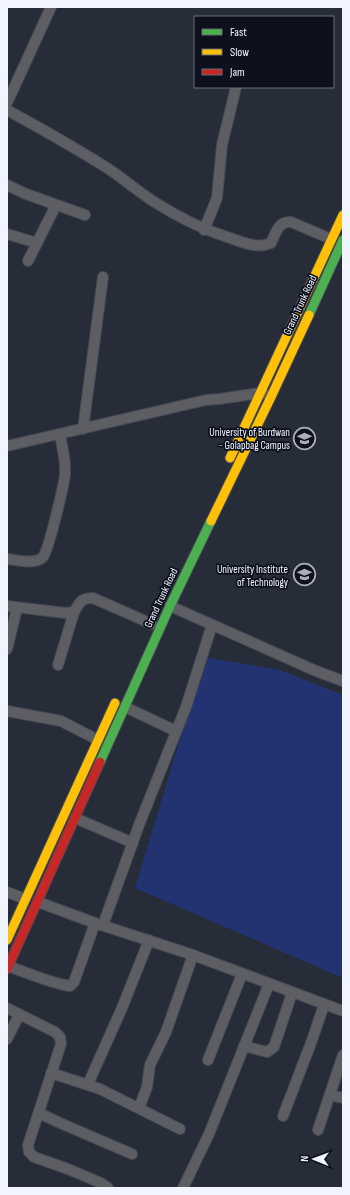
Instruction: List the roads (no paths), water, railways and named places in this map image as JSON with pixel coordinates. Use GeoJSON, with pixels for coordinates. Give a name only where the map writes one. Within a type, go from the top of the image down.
{"type":"FeatureCollection","features":[{"type":"Feature","properties":{"kind":"main road","name":"Grand Trunk Road"},"geometry":{"type":"LineString","coordinates":[[226,466],[343,215]]}},
{"type":"Feature","properties":{"kind":"main road","name":"Grand Trunk Road"},"geometry":{"type":"LineString","coordinates":[[8,968],[170,606],[343,240]]}},
{"type":"Feature","properties":{"kind":"main road","name":"Grand Trunk Road"},"geometry":{"type":"LineString","coordinates":[[150,628],[200,522]]}},
{"type":"Feature","properties":{"kind":"main road"},"geometry":{"type":"LineString","coordinates":[[21,938],[9,937],[118,696]]}},
{"type":"Feature","properties":{"kind":"street"},"geometry":{"type":"LineString","coordinates":[[7,103],[51,7]]}},
{"type":"Feature","properties":{"kind":"street"},"geometry":{"type":"LineString","coordinates":[[204,230],[217,198],[222,145],[236,88]]}},
{"type":"Feature","properties":{"kind":"street"},"geometry":{"type":"LineString","coordinates":[[7,110],[106,167],[156,203],[180,218],[204,230],[257,246],[265,246],[271,243],[280,224],[291,222],[332,239]]}},
{"type":"Feature","properties":{"kind":"street"},"geometry":{"type":"LineString","coordinates":[[7,185],[85,215]]}},
{"type":"Feature","properties":{"kind":"street"},"geometry":{"type":"LineString","coordinates":[[28,261],[56,205]]}},
{"type":"Feature","properties":{"kind":"street"},"geometry":{"type":"LineString","coordinates":[[7,234],[37,243]]}},
{"type":"Feature","properties":{"kind":"street"},"geometry":{"type":"LineString","coordinates":[[83,429],[103,277]]}},
{"type":"Feature","properties":{"kind":"street"},"geometry":{"type":"LineString","coordinates":[[7,446],[206,400],[260,393],[270,397]]}},
{"type":"Feature","properties":{"kind":"street"},"geometry":{"type":"LineString","coordinates":[[7,559],[36,561],[43,557],[49,542],[64,483],[65,464],[60,434]]}},
{"type":"Feature","properties":{"kind":"street"},"geometry":{"type":"LineString","coordinates":[[58,665],[74,612],[80,602],[85,598],[93,598],[150,628]]}},
{"type":"Feature","properties":{"kind":"street"},"geometry":{"type":"LineString","coordinates":[[7,606],[65,613],[74,612]]}},
{"type":"Feature","properties":{"kind":"street"},"geometry":{"type":"LineString","coordinates":[[170,606],[310,668],[343,680]]}},
{"type":"Feature","properties":{"kind":"street"},"geometry":{"type":"LineString","coordinates":[[7,649],[17,608]]}},
{"type":"Feature","properties":{"kind":"street"},"geometry":{"type":"LineString","coordinates":[[8,968],[70,986],[74,982],[133,843],[186,707],[212,625]]}},
{"type":"Feature","properties":{"kind":"street"},"geometry":{"type":"LineString","coordinates":[[125,707],[176,731]]}},
{"type":"Feature","properties":{"kind":"street"},"geometry":{"type":"LineString","coordinates":[[7,711],[60,721],[98,740]]}},
{"type":"Feature","properties":{"kind":"street"},"geometry":{"type":"LineString","coordinates":[[75,818],[133,843]]}},
{"type":"Feature","properties":{"kind":"street"},"geometry":{"type":"LineString","coordinates":[[7,892],[25,899]]}},
{"type":"Feature","properties":{"kind":"street"},"geometry":{"type":"LineString","coordinates":[[38,902],[192,955],[343,1011]]}},
{"type":"Feature","properties":{"kind":"street"},"geometry":{"type":"LineString","coordinates":[[88,1084],[122,1008],[149,940]]}},
{"type":"Feature","properties":{"kind":"street"},"geometry":{"type":"LineString","coordinates":[[139,1108],[147,1087],[150,1065],[166,1032],[192,955]]}},
{"type":"Feature","properties":{"kind":"street"},"geometry":{"type":"LineString","coordinates":[[208,1060],[242,974]]}},
{"type":"Feature","properties":{"kind":"street"},"geometry":{"type":"LineString","coordinates":[[183,1188],[199,1156],[269,984]]}},
{"type":"Feature","properties":{"kind":"street"},"geometry":{"type":"LineString","coordinates":[[244,1046],[267,1052],[274,1047],[292,993]]}},
{"type":"Feature","properties":{"kind":"street"},"geometry":{"type":"LineString","coordinates":[[283,1116],[324,1005]]}},
{"type":"Feature","properties":{"kind":"street"},"geometry":{"type":"LineString","coordinates":[[7,1008],[55,1032],[60,1037],[60,1044],[28,1145],[29,1152],[34,1157],[68,1169],[101,1183],[108,1188]]}},
{"type":"Feature","properties":{"kind":"street"},"geometry":{"type":"LineString","coordinates":[[7,1039],[20,1015]]}},
{"type":"Feature","properties":{"kind":"street"},"geometry":{"type":"LineString","coordinates":[[318,1130],[343,1057]]}},
{"type":"Feature","properties":{"kind":"street"},"geometry":{"type":"LineString","coordinates":[[51,1073],[88,1084],[180,1129]]}},
{"type":"Feature","properties":{"kind":"street"},"geometry":{"type":"LineString","coordinates":[[330,1095],[343,1098]]}},
{"type":"Feature","properties":{"kind":"street"},"geometry":{"type":"LineString","coordinates":[[39,1113],[132,1154]]}},
{"type":"Feature","properties":{"kind":"water"},"geometry":{"type":"Polygon","coordinates":[[[205,657],[280,670],[343,695],[343,978],[135,888],[205,657]]]}},
{"type":"Feature","properties":{"kind":"place","name":"University of Burdwan - Golapbag Campus"},"geometry":{"type":"Point","coordinates":[305,438]}},
{"type":"Feature","properties":{"kind":"place","name":"University Institute of Technology"},"geometry":{"type":"Point","coordinates":[304,575]}}]}
